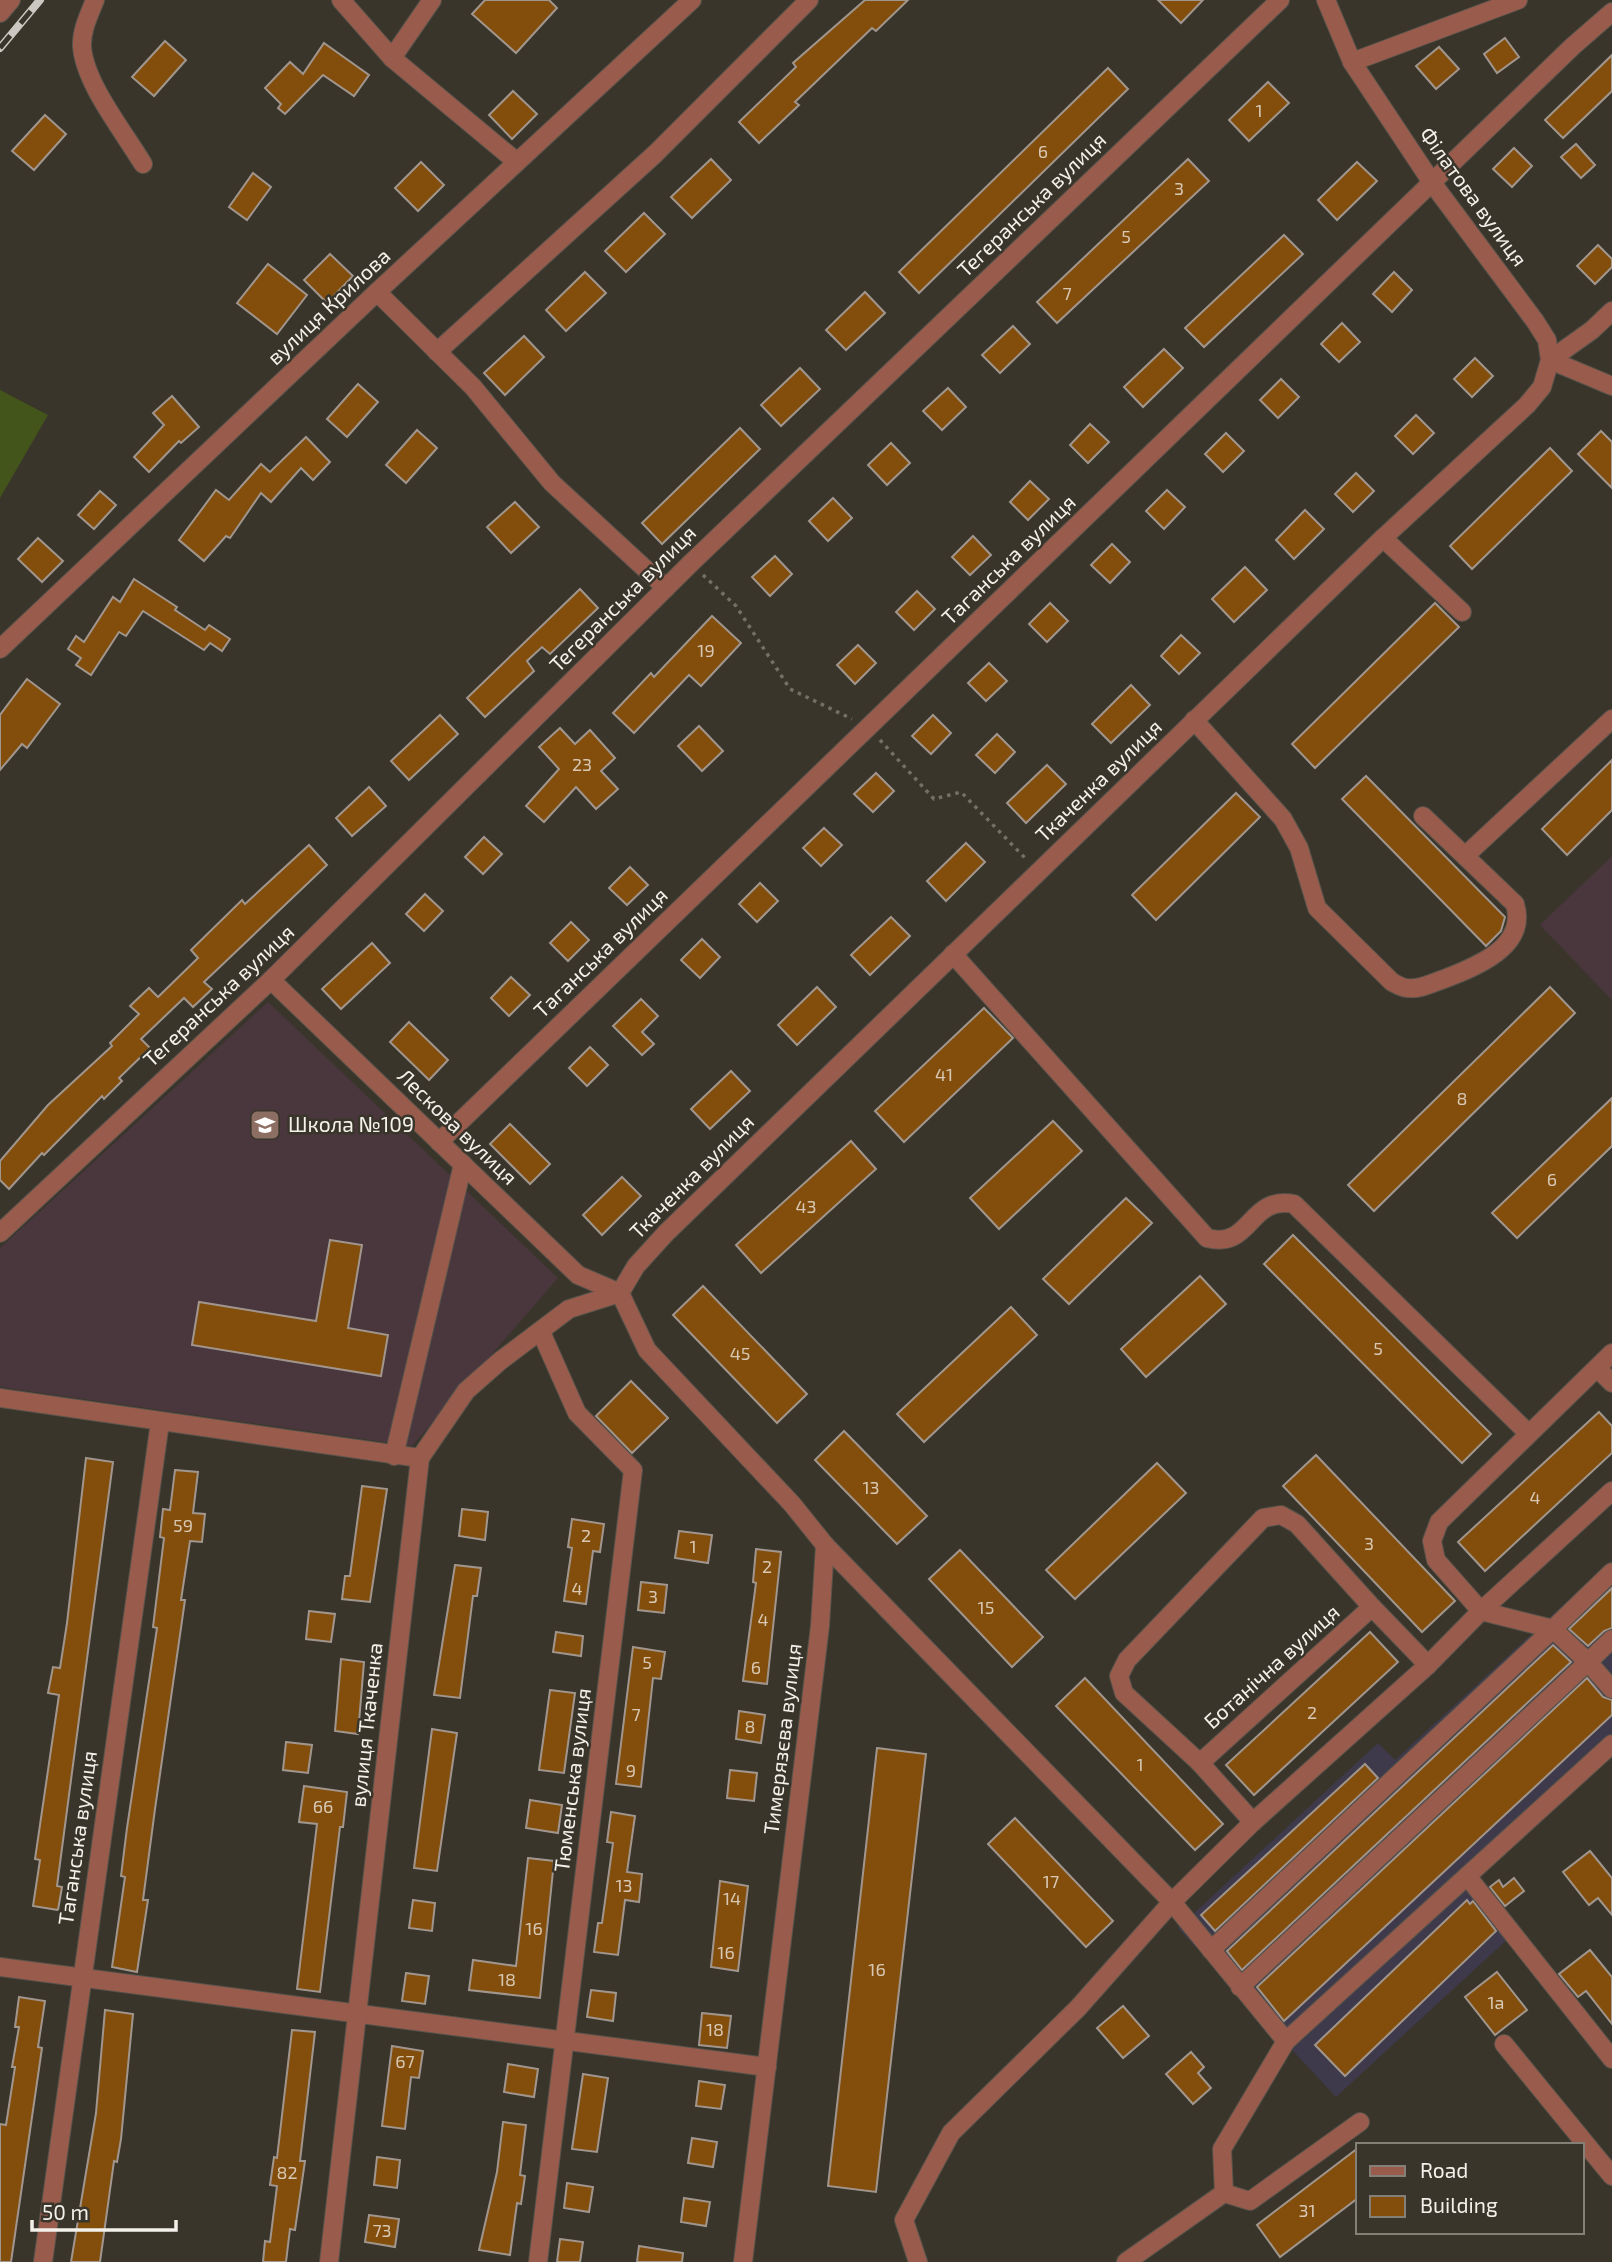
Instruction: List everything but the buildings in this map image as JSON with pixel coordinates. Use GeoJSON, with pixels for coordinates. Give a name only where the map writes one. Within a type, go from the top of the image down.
{"type":"FeatureCollection","features":[{"type":"Feature","properties":{"kind":"street"},"geometry":{"type":"LineString","coordinates":[[0,13],[10,0]]}},
{"type":"Feature","properties":{"kind":"street"},"geometry":{"type":"LineString","coordinates":[[95,0],[85,25],[82,46],[88,72],[143,164]]}},
{"type":"Feature","properties":{"kind":"street"},"geometry":{"type":"LineString","coordinates":[[341,0],[392,58],[517,162]]}},
{"type":"Feature","properties":{"kind":"street"},"geometry":{"type":"LineString","coordinates":[[392,58],[432,0]]}},
{"type":"Feature","properties":{"kind":"street","name":"вулиця Крилова"},"geometry":{"type":"LineString","coordinates":[[0,649],[377,292],[692,0]]}},
{"type":"Feature","properties":{"kind":"street"},"geometry":{"type":"LineString","coordinates":[[437,352],[655,154],[809,0]]}},
{"type":"Feature","properties":{"kind":"street","name":"Тегеранська вулиця"},"geometry":{"type":"LineString","coordinates":[[0,1233],[271,980],[691,563],[1280,0]]}},
{"type":"Feature","properties":{"kind":"street","name":"Філатова вулиця"},"geometry":{"type":"LineString","coordinates":[[1326,0],[1352,62],[1433,184],[1535,321],[1547,340],[1549,360]]}},
{"type":"Feature","properties":{"kind":"street"},"geometry":{"type":"LineString","coordinates":[[1352,62],[1518,0]]}},
{"type":"Feature","properties":{"kind":"street","name":"Таганська вулиця"},"geometry":{"type":"LineString","coordinates":[[439,1142],[1573,46],[1612,12]]}},
{"type":"Feature","properties":{"kind":"street"},"geometry":{"type":"LineString","coordinates":[[377,292],[473,387],[552,483],[666,588]]}},
{"type":"Feature","properties":{"kind":"street"},"geometry":{"type":"LineString","coordinates":[[1549,360],[1592,330],[1612,311]]}},
{"type":"Feature","properties":{"kind":"street"},"geometry":{"type":"LineString","coordinates":[[1549,360],[1612,386]]}},
{"type":"Feature","properties":{"kind":"street","name":"Ткаченка вулиця"},"geometry":{"type":"LineString","coordinates":[[620,1293],[636,1266],[666,1233],[1383,538],[1527,405],[1542,387],[1549,360]]}},
{"type":"Feature","properties":{"kind":"street"},"geometry":{"type":"LineString","coordinates":[[1383,538],[1462,612]]}},
{"type":"Feature","properties":{"kind":"street"},"geometry":{"type":"LineString","coordinates":[[1465,856],[1612,719]]}},
{"type":"Feature","properties":{"kind":"street"},"geometry":{"type":"LineString","coordinates":[[1194,720],[1283,819],[1299,848],[1317,908],[1392,982],[1406,989],[1422,987],[1483,964],[1495,956],[1514,931],[1519,917],[1515,904],[1423,816]]}},
{"type":"Feature","properties":{"kind":"street"},"geometry":{"type":"LineString","coordinates":[[953,954],[1208,1238],[1222,1241],[1235,1237],[1264,1208],[1278,1201],[1294,1204],[1528,1433]]}},
{"type":"Feature","properties":{"kind":"street","name":"Лескова вулиця"},"geometry":{"type":"LineString","coordinates":[[271,980],[578,1275],[620,1293]]}},
{"type":"Feature","properties":{"kind":"street"},"geometry":{"type":"LineString","coordinates":[[394,1456],[463,1164]]}},
{"type":"Feature","properties":{"kind":"street"},"geometry":{"type":"LineString","coordinates":[[620,1293],[647,1350],[792,1504],[825,1545],[1172,1902],[1286,2041]]}},
{"type":"Feature","properties":{"kind":"street","name":"вулиця Ткаченка"},"geometry":{"type":"LineString","coordinates":[[328,2262],[420,1458],[466,1391],[569,1309],[620,1293]]}},
{"type":"Feature","properties":{"kind":"street","name":"Тюменська вулиця"},"geometry":{"type":"LineString","coordinates":[[538,2262],[633,1470],[577,1413],[541,1332]]}},
{"type":"Feature","properties":{"kind":"street"},"geometry":{"type":"LineString","coordinates":[[1612,1353],[1439,1522],[1432,1541],[1436,1560],[1481,1611],[1553,1629],[1612,1689]]}},
{"type":"Feature","properties":{"kind":"street"},"geometry":{"type":"LineString","coordinates":[[1597,1368],[1612,1382]]}},
{"type":"Feature","properties":{"kind":"street"},"geometry":{"type":"LineString","coordinates":[[0,1398],[420,1458]]}},
{"type":"Feature","properties":{"kind":"street","name":"Таганська вулиця"},"geometry":{"type":"LineString","coordinates":[[43,2262],[160,1422]]}},
{"type":"Feature","properties":{"kind":"street"},"geometry":{"type":"LineString","coordinates":[[918,2262],[904,2220],[951,2133],[1078,2008],[1172,1902],[1253,1822],[1428,1665],[1481,1611],[1612,1491]]}},
{"type":"Feature","properties":{"kind":"street"},"geometry":{"type":"LineString","coordinates":[[1253,1822],[1200,1763],[1124,1693],[1119,1676],[1127,1660],[1263,1518],[1281,1515],[1297,1524],[1372,1607]]}},
{"type":"Feature","properties":{"kind":"street","name":"Тимерязєва вулиця"},"geometry":{"type":"LineString","coordinates":[[743,2262],[820,1626],[825,1545]]}},
{"type":"Feature","properties":{"kind":"street"},"geometry":{"type":"LineString","coordinates":[[1211,1950],[1612,1572]]}},
{"type":"Feature","properties":{"kind":"street","name":"Ботанічна вулиця"},"geometry":{"type":"LineString","coordinates":[[1200,1763],[1372,1607],[1428,1665]]}},
{"type":"Feature","properties":{"kind":"street"},"geometry":{"type":"LineString","coordinates":[[1240,1987],[1612,1639]]}},
{"type":"Feature","properties":{"kind":"street"},"geometry":{"type":"LineString","coordinates":[[1224,2193],[1222,2149],[1286,2041],[1612,1744]]}},
{"type":"Feature","properties":{"kind":"street"},"geometry":{"type":"LineString","coordinates":[[1467,1876],[1612,2059]]}},
{"type":"Feature","properties":{"kind":"street"},"geometry":{"type":"LineString","coordinates":[[0,1967],[766,2067]]}},
{"type":"Feature","properties":{"kind":"street"},"geometry":{"type":"LineString","coordinates":[[1504,2044],[1612,2176]]}},
{"type":"Feature","properties":{"kind":"street"},"geometry":{"type":"LineString","coordinates":[[1224,2193],[1250,2202],[1360,2122]]}},
{"type":"Feature","properties":{"kind":"street"},"geometry":{"type":"LineString","coordinates":[[1126,2262],[1224,2193]]}},
{"type":"Feature","properties":{"kind":"path"},"geometry":{"type":"LineString","coordinates":[[691,563],[736,606],[790,689],[868,726],[934,799],[961,792],[1038,871]]}},
{"type":"Feature","properties":{"kind":"shaded area"},"geometry":{"type":"Polygon","coordinates":[[[1612,856],[1612,1000],[1540,925],[1612,856]]]}},
{"type":"Feature","properties":{"kind":"shaded area","name":"Школа №109"},"geometry":{"type":"Polygon","coordinates":[[[268,1002],[558,1278],[412,1446],[0,1387],[0,1248],[268,1002]]]}},
{"type":"Feature","properties":{"kind":"shaded area"},"geometry":{"type":"Polygon","coordinates":[[[1612,1560],[1612,1736],[1460,1876],[1511,1936],[1336,2097],[1178,1928],[1378,1743],[1395,1760],[1612,1560]]]}},
{"type":"Feature","properties":{"kind":"green space"},"geometry":{"type":"Polygon","coordinates":[[[0,390],[48,415],[0,498],[0,390]]]}},
{"type":"Feature","properties":{"kind":"railway"},"geometry":{"type":"LineString","coordinates":[[0,48],[40,0]]}},
{"type":"Feature","properties":{"kind":"place","name":"Школа №109"},"geometry":{"type":"Point","coordinates":[265,1125]}}]}
